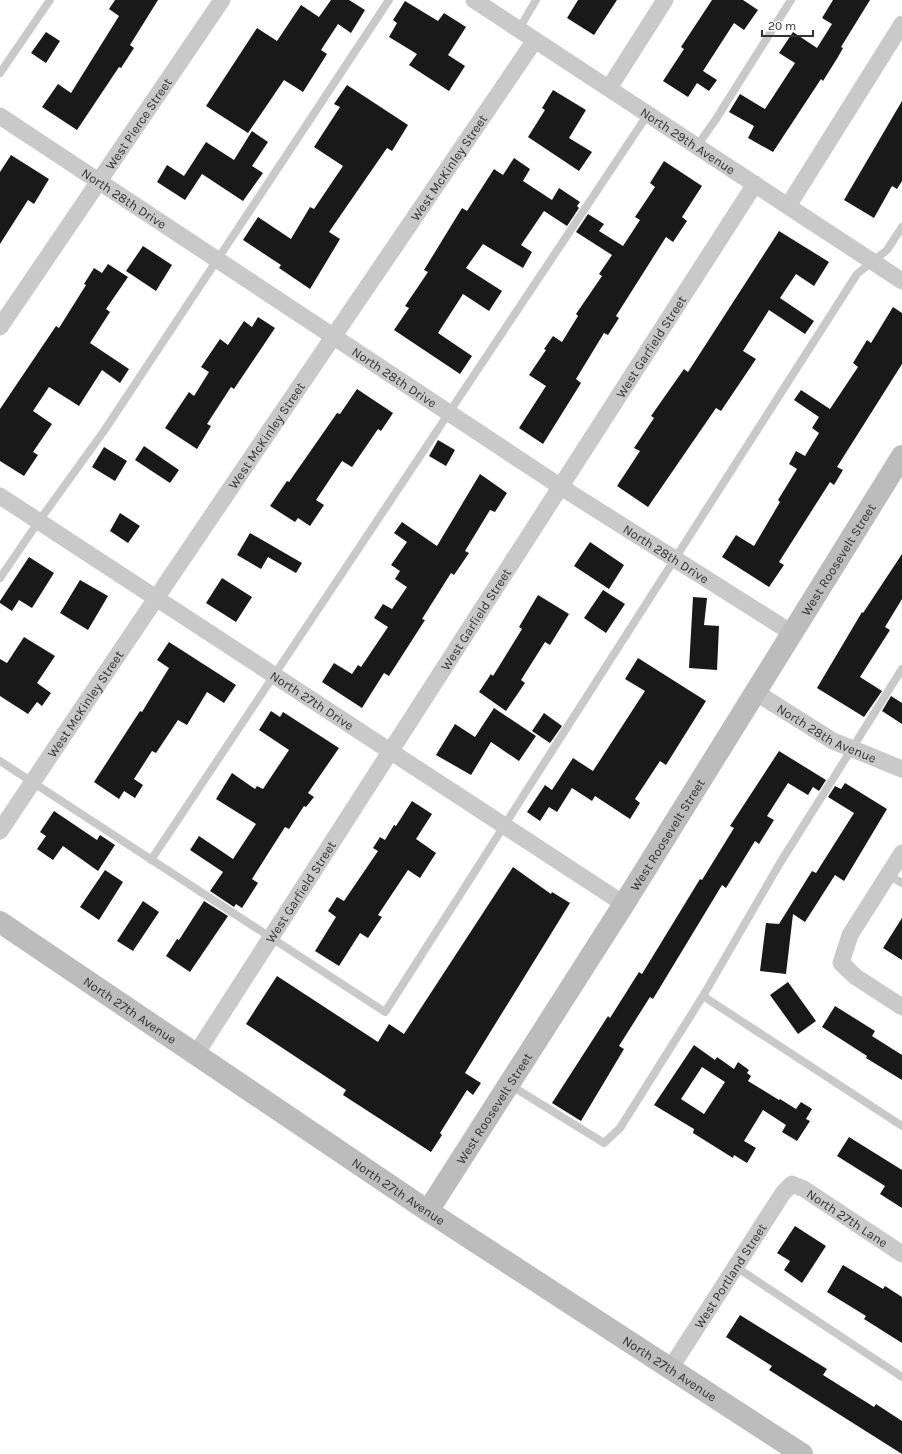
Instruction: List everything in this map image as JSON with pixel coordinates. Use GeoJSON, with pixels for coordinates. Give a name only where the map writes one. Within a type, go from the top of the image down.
{"type":"FeatureCollection","features":[{"type":"Feature","properties":{"kind":"main road","name":"West Roosevelt Street"},"geometry":{"type":"LineString","coordinates":[[428,1211],[624,904],[902,456]]}},
{"type":"Feature","properties":{"kind":"main road","name":"North 27th Avenue"},"geometry":{"type":"LineString","coordinates":[[0,922],[428,1211],[802,1454]]}},
{"type":"Feature","properties":{"kind":"street","name":"West Pierce Street"},"geometry":{"type":"LineString","coordinates":[[0,327],[222,0]]}},
{"type":"Feature","properties":{"kind":"street","name":"North 29th Avenue"},"geometry":{"type":"LineString","coordinates":[[474,0],[902,281]]}},
{"type":"Feature","properties":{"kind":"street"},"geometry":{"type":"LineString","coordinates":[[609,88],[665,0]]}},
{"type":"Feature","properties":{"kind":"street"},"geometry":{"type":"LineString","coordinates":[[788,206],[902,24]]}},
{"type":"Feature","properties":{"kind":"street","name":"West McKinley Street"},"geometry":{"type":"LineString","coordinates":[[0,831],[155,597],[334,337],[535,40]]}},
{"type":"Feature","properties":{"kind":"street","name":"North 28th Drive"},"geometry":{"type":"LineString","coordinates":[[0,116],[449,412],[561,488],[792,633]]}},
{"type":"Feature","properties":{"kind":"street","name":"West Garfield Street"},"geometry":{"type":"LineString","coordinates":[[196,1054],[755,184]]}},
{"type":"Feature","properties":{"kind":"street","name":"North 27th Drive"},"geometry":{"type":"LineString","coordinates":[[0,496],[624,904]]}},
{"type":"Feature","properties":{"kind":"street","name":"North 28th Avenue"},"geometry":{"type":"LineString","coordinates":[[755,692],[814,730],[851,749],[902,769]]}},
{"type":"Feature","properties":{"kind":"street"},"geometry":{"type":"LineString","coordinates":[[902,853],[895,879],[850,935],[841,963],[856,977],[902,1007]]}},
{"type":"Feature","properties":{"kind":"street","name":"North 27th Lane"},"geometry":{"type":"LineString","coordinates":[[792,1184],[804,1188],[902,1254]]}},
{"type":"Feature","properties":{"kind":"street","name":"West Portland Street"},"geometry":{"type":"LineString","coordinates":[[670,1369],[783,1193],[792,1184]]}},
{"type":"Feature","properties":{"kind":"lane"},"geometry":{"type":"LineString","coordinates":[[0,73],[50,0]]}},
{"type":"Feature","properties":{"kind":"lane"},"geometry":{"type":"LineString","coordinates":[[0,578],[104,431],[389,0]]}},
{"type":"Feature","properties":{"kind":"lane"},"geometry":{"type":"LineString","coordinates":[[519,29],[536,0]]}},
{"type":"Feature","properties":{"kind":"lane"},"geometry":{"type":"LineString","coordinates":[[697,146],[716,119],[791,0]]}},
{"type":"Feature","properties":{"kind":"lane"},"geometry":{"type":"LineString","coordinates":[[151,860],[273,674],[648,114]]}},
{"type":"Feature","properties":{"kind":"lane"},"geometry":{"type":"LineString","coordinates":[[0,761],[385,1012],[857,274],[887,250],[902,226]]}},
{"type":"Feature","properties":{"kind":"lane"},"geometry":{"type":"LineString","coordinates":[[509,1085],[604,1143],[620,1128],[703,996],[780,863],[902,669]]}},
{"type":"Feature","properties":{"kind":"lane"},"geometry":{"type":"LineString","coordinates":[[703,996],[902,1126]]}},
{"type":"Feature","properties":{"kind":"lane"},"geometry":{"type":"LineString","coordinates":[[736,1267],[902,1377]]}},
{"type":"Feature","properties":{"kind":"building"},"geometry":{"type":"Polygon","coordinates":[[[115,0],[158,0],[130,45],[134,48],[121,68],[119,67],[77,130],[42,107],[58,84],[71,93],[119,16],[109,9],[115,0]]]}},
{"type":"Feature","properties":{"kind":"building"},"geometry":{"type":"Polygon","coordinates":[[[331,0],[349,0],[365,10],[351,33],[338,24],[321,50],[327,54],[303,92],[284,80],[248,133],[206,106],[257,28],[277,41],[301,5],[319,17],[331,0]]]}},
{"type":"Feature","properties":{"kind":"building"},"geometry":{"type":"Polygon","coordinates":[[[578,0],[617,0],[594,35],[567,18],[578,0]]]}},
{"type":"Feature","properties":{"kind":"building"},"geometry":{"type":"Polygon","coordinates":[[[712,0],[743,0],[758,10],[744,30],[734,23],[703,71],[717,80],[709,91],[697,83],[688,97],[663,81],[684,49],[681,47],[712,0]]]}},
{"type":"Feature","properties":{"kind":"building"},"geometry":{"type":"Polygon","coordinates":[[[833,0],[870,0],[841,47],[843,48],[823,81],[821,79],[773,152],[748,138],[754,126],[729,112],[740,94],[765,109],[795,63],[779,53],[793,32],[817,48],[832,24],[822,18],[833,0]]]}},
{"type":"Feature","properties":{"kind":"building"},"geometry":{"type":"Polygon","coordinates":[[[405,1],[438,21],[444,13],[466,27],[448,55],[465,66],[449,91],[409,65],[417,54],[389,37],[397,23],[393,20],[405,1]]]}},
{"type":"Feature","properties":{"kind":"building"},"geometry":{"type":"Polygon","coordinates":[[[46,32],[60,41],[46,63],[31,53],[46,32]]]}},
{"type":"Feature","properties":{"kind":"building"},"geometry":{"type":"Polygon","coordinates":[[[347,85],[408,125],[392,151],[387,148],[329,232],[340,239],[310,289],[279,268],[281,265],[243,240],[258,217],[291,239],[310,207],[314,209],[343,166],[314,147],[340,107],[334,104],[347,85]]]}},
{"type":"Feature","properties":{"kind":"building"},"geometry":{"type":"Polygon","coordinates":[[[553,90],[586,110],[569,138],[592,152],[579,171],[528,137],[545,110],[542,108],[553,90]]]}},
{"type":"Feature","properties":{"kind":"building"},"geometry":{"type":"Polygon","coordinates":[[[902,101],[902,181],[897,189],[892,186],[874,218],[844,200],[902,101]]]}},
{"type":"Feature","properties":{"kind":"building"},"geometry":{"type":"Polygon","coordinates":[[[252,131],[268,142],[252,166],[263,173],[243,201],[202,174],[185,200],[157,182],[167,165],[184,176],[206,142],[234,160],[252,131]]]}},
{"type":"Feature","properties":{"kind":"building"},"geometry":{"type":"Polygon","coordinates":[[[11,155],[49,179],[34,204],[28,200],[0,244],[0,172],[11,155]]]}},
{"type":"Feature","properties":{"kind":"building"},"geometry":{"type":"Polygon","coordinates":[[[514,158],[530,169],[523,181],[552,200],[559,188],[580,202],[577,206],[579,208],[567,226],[544,211],[521,245],[532,252],[523,268],[483,244],[466,268],[502,291],[489,311],[463,294],[438,333],[472,356],[460,374],[394,330],[409,308],[405,306],[428,272],[424,270],[462,208],[467,211],[494,169],[503,175],[514,158]]]}},
{"type":"Feature","properties":{"kind":"building"},"geometry":{"type":"Polygon","coordinates":[[[664,161],[702,186],[682,217],[687,221],[673,242],[666,237],[616,316],[619,318],[608,335],[604,333],[576,379],[581,383],[543,444],[519,428],[546,386],[529,375],[546,350],[544,349],[553,336],[562,342],[578,316],[576,314],[602,276],[599,274],[612,255],[576,232],[588,214],[604,224],[599,231],[623,246],[640,220],[635,217],[655,187],[650,183],[664,161]]]}},
{"type":"Feature","properties":{"kind":"building"},"geometry":{"type":"Polygon","coordinates":[[[779,231],[829,262],[814,286],[796,274],[780,298],[814,321],[805,334],[769,310],[743,351],[756,359],[721,411],[716,408],[648,507],[617,486],[640,451],[634,448],[654,418],[651,416],[684,369],[688,372],[779,231]]]}},
{"type":"Feature","properties":{"kind":"building"},"geometry":{"type":"Polygon","coordinates":[[[143,246],[172,265],[156,291],[126,271],[143,246]]]}},
{"type":"Feature","properties":{"kind":"building"},"geometry":{"type":"Polygon","coordinates":[[[108,264],[128,277],[106,309],[110,312],[90,343],[129,369],[120,383],[102,370],[79,406],[49,387],[33,411],[52,424],[33,452],[38,455],[24,476],[0,461],[0,409],[56,326],[59,328],[86,285],[84,284],[94,268],[102,273],[108,264]]]}},
{"type":"Feature","properties":{"kind":"building"},"geometry":{"type":"Polygon","coordinates":[[[893,307],[902,313],[902,364],[837,467],[843,470],[834,485],[830,482],[779,562],[784,565],[769,587],[722,557],[736,535],[754,546],[780,502],[778,500],[797,469],[789,464],[796,451],[805,456],[819,433],[812,428],[819,417],[794,400],[801,390],[830,409],[858,367],[853,363],[867,340],[871,343],[893,307]]]}},
{"type":"Feature","properties":{"kind":"building"},"geometry":{"type":"Polygon","coordinates":[[[258,317],[275,328],[234,389],[231,387],[207,424],[211,426],[197,449],[165,428],[189,392],[194,396],[209,372],[201,367],[220,339],[228,345],[244,321],[252,327],[258,317]]]}},
{"type":"Feature","properties":{"kind":"building"},"geometry":{"type":"Polygon","coordinates":[[[357,389],[393,413],[381,431],[378,429],[352,467],[342,461],[316,500],[324,505],[310,526],[298,518],[295,522],[270,506],[287,481],[289,482],[337,413],[340,414],[357,389]]]}},
{"type":"Feature","properties":{"kind":"building"},"geometry":{"type":"Polygon","coordinates":[[[438,440],[455,450],[446,466],[429,456],[438,440]]]}},
{"type":"Feature","properties":{"kind":"building"},"geometry":{"type":"Polygon","coordinates":[[[144,446],[179,470],[170,483],[135,460],[144,446]]]}},
{"type":"Feature","properties":{"kind":"building"},"geometry":{"type":"Polygon","coordinates":[[[104,447],[127,461],[115,481],[92,467],[104,447]]]}},
{"type":"Feature","properties":{"kind":"building"},"geometry":{"type":"Polygon","coordinates":[[[480,474],[507,493],[495,512],[490,510],[465,551],[469,553],[454,575],[451,573],[422,619],[425,620],[389,676],[384,673],[362,708],[322,682],[334,663],[352,674],[358,665],[361,667],[388,627],[374,618],[383,604],[392,609],[407,587],[395,579],[400,571],[391,565],[407,542],[394,533],[402,522],[437,546],[480,474]]]}},
{"type":"Feature","properties":{"kind":"building"},"geometry":{"type":"Polygon","coordinates":[[[120,513],[140,526],[128,543],[110,531],[120,513]]]}},
{"type":"Feature","properties":{"kind":"building"},"geometry":{"type":"Polygon","coordinates":[[[250,533],[302,563],[296,573],[268,557],[261,569],[237,555],[250,533]]]}},
{"type":"Feature","properties":{"kind":"building"},"geometry":{"type":"Polygon","coordinates":[[[590,542],[624,565],[609,589],[574,566],[590,542]]]}},
{"type":"Feature","properties":{"kind":"building"},"geometry":{"type":"Polygon","coordinates":[[[902,554],[902,599],[885,627],[890,630],[860,677],[882,691],[864,717],[817,688],[862,612],[863,613],[902,554]]]}},
{"type":"Feature","properties":{"kind":"building"},"geometry":{"type":"Polygon","coordinates":[[[29,557],[54,573],[32,608],[19,600],[12,611],[0,603],[0,601],[29,557]]]}},
{"type":"Feature","properties":{"kind":"building"},"geometry":{"type":"Polygon","coordinates":[[[222,578],[252,597],[236,622],[206,603],[222,578]]]}},
{"type":"Feature","properties":{"kind":"building"},"geometry":{"type":"Polygon","coordinates":[[[80,580],[108,596],[88,630],[60,613],[80,580]]]}},
{"type":"Feature","properties":{"kind":"building"},"geometry":{"type":"Polygon","coordinates":[[[603,590],[625,604],[606,633],[584,618],[603,590]]]}},
{"type":"Feature","properties":{"kind":"building"},"geometry":{"type":"Polygon","coordinates":[[[538,595],[569,614],[550,645],[545,642],[521,680],[525,683],[506,711],[479,692],[491,674],[493,676],[522,629],[519,627],[538,595]]]}},
{"type":"Feature","properties":{"kind":"building"},"geometry":{"type":"Polygon","coordinates":[[[693,597],[707,598],[704,625],[719,626],[717,670],[689,668],[693,597]]]}},
{"type":"Feature","properties":{"kind":"building"},"geometry":{"type":"Polygon","coordinates":[[[24,637],[55,656],[37,683],[51,693],[42,706],[37,702],[28,714],[0,696],[0,659],[7,663],[24,637]]]}},
{"type":"Feature","properties":{"kind":"building"},"geometry":{"type":"Polygon","coordinates":[[[169,642],[236,685],[224,703],[207,692],[187,725],[178,720],[156,753],[152,751],[134,779],[143,785],[135,798],[124,791],[119,799],[94,782],[140,711],[142,712],[169,668],[157,660],[169,642]]]}},
{"type":"Feature","properties":{"kind":"building"},"geometry":{"type":"Polygon","coordinates":[[[638,658],[706,701],[666,765],[660,761],[635,799],[640,803],[630,819],[595,796],[592,801],[572,788],[557,812],[549,807],[540,821],[527,812],[545,785],[552,790],[573,758],[593,771],[645,691],[625,679],[638,658]]]}},
{"type":"Feature","properties":{"kind":"building"},"geometry":{"type":"Polygon","coordinates":[[[891,696],[902,703],[902,724],[882,711],[891,696]]]}},
{"type":"Feature","properties":{"kind":"building"},"geometry":{"type":"Polygon","coordinates":[[[494,708],[536,736],[519,761],[491,742],[471,775],[436,755],[455,724],[475,737],[494,708]]]}},
{"type":"Feature","properties":{"kind":"building"},"geometry":{"type":"Polygon","coordinates":[[[271,711],[280,717],[283,712],[339,748],[308,793],[314,797],[306,807],[304,806],[289,829],[285,827],[252,879],[258,883],[242,908],[236,904],[234,907],[210,891],[223,872],[190,850],[199,836],[233,859],[256,824],[216,799],[232,773],[255,789],[257,786],[263,789],[289,750],[259,730],[271,711]]]}},
{"type":"Feature","properties":{"kind":"building"},"geometry":{"type":"Polygon","coordinates":[[[544,713],[562,726],[550,743],[532,731],[544,713]]]}},
{"type":"Feature","properties":{"kind":"building"},"geometry":{"type":"Polygon","coordinates":[[[779,751],[826,780],[819,791],[813,787],[808,795],[788,783],[767,816],[774,820],[759,844],[755,841],[726,888],[722,885],[653,999],[650,997],[619,1046],[624,1049],[581,1121],[552,1103],[608,1016],[610,1018],[639,972],[642,974],[700,879],[702,880],[734,828],[730,826],[779,751]]]}},
{"type":"Feature","properties":{"kind":"building"},"geometry":{"type":"Polygon","coordinates":[[[845,783],[887,809],[844,881],[835,875],[805,922],[793,914],[786,974],[760,971],[766,923],[779,924],[812,871],[816,873],[854,813],[828,797],[835,786],[841,789],[845,783]]]}},
{"type":"Feature","properties":{"kind":"building"},"geometry":{"type":"Polygon","coordinates":[[[412,801],[432,814],[416,839],[436,853],[420,878],[408,870],[378,915],[382,917],[368,938],[360,933],[339,966],[315,951],[336,917],[328,911],[337,897],[344,901],[378,851],[373,848],[380,837],[385,840],[412,801]]]}},
{"type":"Feature","properties":{"kind":"building"},"geometry":{"type":"Polygon","coordinates":[[[54,811],[97,840],[100,835],[115,845],[98,871],[63,846],[53,860],[37,849],[46,836],[40,832],[54,811]]]}},
{"type":"Feature","properties":{"kind":"building"},"geometry":{"type":"Polygon","coordinates":[[[513,867],[551,894],[552,892],[570,903],[465,1073],[481,1083],[473,1095],[467,1090],[440,1133],[442,1135],[431,1152],[343,1095],[346,1090],[246,1024],[277,976],[378,1042],[389,1024],[404,1034],[513,867]]]}},
{"type":"Feature","properties":{"kind":"building"},"geometry":{"type":"Polygon","coordinates":[[[105,870],[123,882],[99,920],[80,907],[105,870]]]}},
{"type":"Feature","properties":{"kind":"building"},"geometry":{"type":"Polygon","coordinates":[[[143,901],[159,912],[133,951],[117,941],[143,901]]]}},
{"type":"Feature","properties":{"kind":"building"},"geometry":{"type":"Polygon","coordinates":[[[204,901],[228,916],[190,972],[166,956],[177,939],[179,940],[204,901]]]}},
{"type":"Feature","properties":{"kind":"building"},"geometry":{"type":"Polygon","coordinates":[[[902,918],[902,960],[883,948],[902,918]]]}},
{"type":"Feature","properties":{"kind":"building"},"geometry":{"type":"Polygon","coordinates":[[[788,982],[816,1021],[798,1034],[770,995],[788,982]]]}},
{"type":"Feature","properties":{"kind":"building"},"geometry":{"type":"Polygon","coordinates":[[[835,1006],[875,1031],[872,1036],[902,1055],[902,1080],[866,1058],[867,1056],[822,1027],[835,1006]]]}},
{"type":"Feature","properties":{"kind":"building"},"geometry":{"type":"Polygon","coordinates":[[[694,1045],[715,1060],[717,1057],[734,1069],[738,1062],[749,1070],[747,1073],[751,1076],[748,1081],[779,1100],[780,1099],[796,1109],[801,1102],[812,1109],[806,1119],[810,1121],[797,1141],[782,1132],[786,1125],[763,1110],[744,1141],[756,1148],[747,1163],[734,1155],[733,1158],[693,1133],[694,1129],[654,1105],[694,1045]],[[702,1067],[681,1099],[704,1114],[725,1082],[702,1067]]]}},
{"type":"Feature","properties":{"kind":"building"},"geometry":{"type":"Polygon","coordinates":[[[849,1137],[902,1170],[902,1208],[880,1194],[885,1186],[837,1156],[849,1137]]]}},
{"type":"Feature","properties":{"kind":"building"},"geometry":{"type":"Polygon","coordinates":[[[795,1226],[826,1246],[802,1283],[784,1270],[790,1261],[777,1253],[795,1226]]]}},
{"type":"Feature","properties":{"kind":"building"},"geometry":{"type":"Polygon","coordinates":[[[843,1265],[883,1289],[885,1286],[902,1297],[902,1343],[864,1319],[866,1316],[827,1292],[843,1265]]]}},
{"type":"Feature","properties":{"kind":"building"},"geometry":{"type":"Polygon","coordinates":[[[740,1315],[827,1369],[823,1375],[874,1407],[876,1404],[902,1421],[902,1454],[769,1370],[772,1366],[726,1337],[740,1315]]]}}]}
